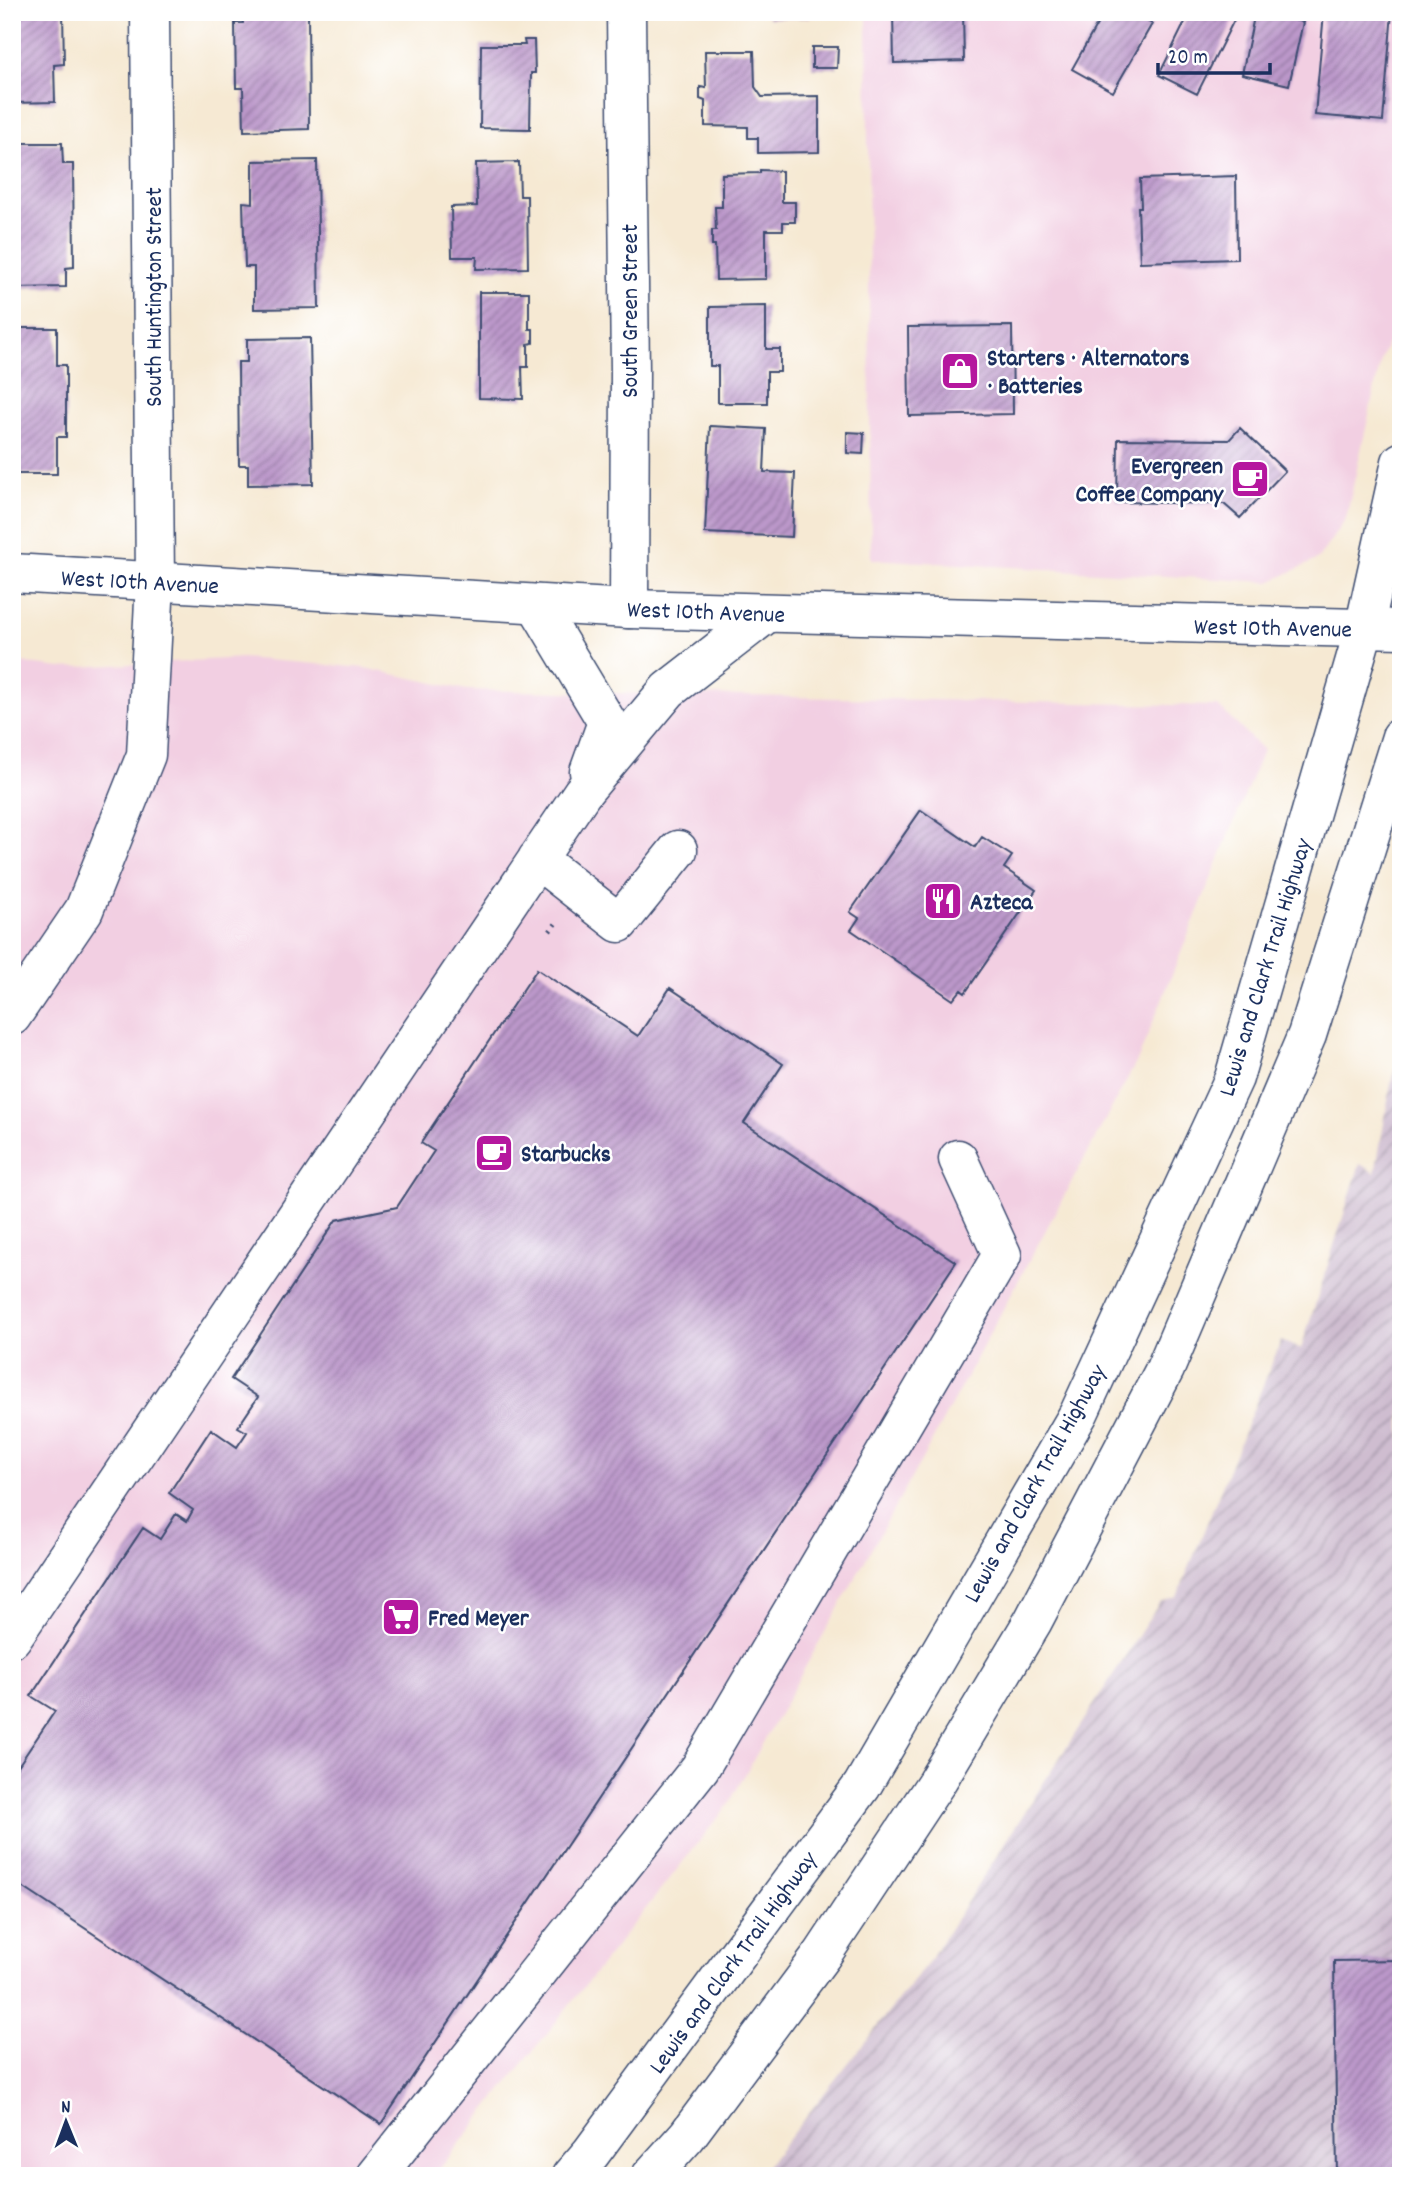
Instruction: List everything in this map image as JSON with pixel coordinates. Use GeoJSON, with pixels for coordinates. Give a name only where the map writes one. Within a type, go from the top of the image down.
{"type":"FeatureCollection","features":[{"type":"Feature","properties":{"kind":"main road","name":"South Huntington Street"},"geometry":{"type":"LineString","coordinates":[[12,1016],[84,910],[146,755],[155,582],[150,12]]}},
{"type":"Feature","properties":{"kind":"main road","name":"South Green Street"},"geometry":{"type":"LineString","coordinates":[[626,12],[630,372],[629,609]]}},
{"type":"Feature","properties":{"kind":"main road","name":"Lewis and Clark Trail Highway"},"geometry":{"type":"LineString","coordinates":[[571,2176],[591,2153],[862,1786],[1079,1413],[1234,1078],[1382,629],[1401,462]]}},
{"type":"Feature","properties":{"kind":"main road","name":"West 10th Avenue"},"geometry":{"type":"LineString","coordinates":[[12,573],[629,609],[1382,629]]}},
{"type":"Feature","properties":{"kind":"main road"},"geometry":{"type":"LineString","coordinates":[[536,604],[607,722],[582,793]]}},
{"type":"Feature","properties":{"kind":"main road"},"geometry":{"type":"LineString","coordinates":[[12,1638],[582,793],[668,690],[766,614]]}},
{"type":"Feature","properties":{"kind":"main road"},"geometry":{"type":"LineString","coordinates":[[651,2176],[687,2136],[822,1955],[936,1783],[1033,1621],[1165,1369],[1307,1035],[1401,737]]}},
{"type":"Feature","properties":{"kind":"main road"},"geometry":{"type":"LineString","coordinates":[[537,859],[619,923],[678,850]]}},
{"type":"Feature","properties":{"kind":"main road"},"geometry":{"type":"LineString","coordinates":[[376,2176],[700,1768],[1002,1255],[958,1159]]}},
{"type":"Feature","properties":{"kind":"shaded area"},"geometry":{"type":"Polygon","coordinates":[[[867,12],[1401,12],[1401,305],[1381,360],[1346,518],[1318,559],[1270,582],[871,559],[867,12]]]}},
{"type":"Feature","properties":{"kind":"shaded area"},"geometry":{"type":"Polygon","coordinates":[[[242,658],[365,668],[467,690],[1218,706],[1263,750],[1138,1059],[927,1450],[728,1805],[434,2176],[12,2176],[12,662],[61,668],[242,658]]]}},
{"type":"Feature","properties":{"kind":"shaded area"},"geometry":{"type":"Polygon","coordinates":[[[1401,1052],[1401,2176],[759,2176],[929,1961],[1160,1602],[1177,1597],[1281,1341],[1301,1349],[1360,1164],[1375,1173],[1392,1079],[1401,1052]]]}},
{"type":"Feature","properties":{"kind":"building"},"geometry":{"type":"Polygon","coordinates":[[[12,12],[63,12],[64,64],[54,65],[55,102],[12,103],[12,12]]]}},
{"type":"Feature","properties":{"kind":"building"},"geometry":{"type":"Polygon","coordinates":[[[243,12],[308,12],[309,129],[244,131],[243,88],[236,88],[235,23],[243,23],[243,12]]]}},
{"type":"Feature","properties":{"kind":"building"},"geometry":{"type":"Polygon","coordinates":[[[768,12],[809,12],[809,18],[768,18],[768,12]]]}},
{"type":"Feature","properties":{"kind":"building"},"geometry":{"type":"Polygon","coordinates":[[[893,12],[963,12],[964,61],[894,63],[893,12]]]}},
{"type":"Feature","properties":{"kind":"building"},"geometry":{"type":"Polygon","coordinates":[[[1104,12],[1131,12],[1152,24],[1113,92],[1072,69],[1104,12]]]}},
{"type":"Feature","properties":{"kind":"building"},"geometry":{"type":"Polygon","coordinates":[[[1190,12],[1217,12],[1234,20],[1197,94],[1159,75],[1190,12]]]}},
{"type":"Feature","properties":{"kind":"building"},"geometry":{"type":"Polygon","coordinates":[[[1255,12],[1303,22],[1289,85],[1242,74],[1255,12]]]}},
{"type":"Feature","properties":{"kind":"building"},"geometry":{"type":"Polygon","coordinates":[[[1324,12],[1392,12],[1383,121],[1315,115],[1324,12]]]}},
{"type":"Feature","properties":{"kind":"building"},"geometry":{"type":"Polygon","coordinates":[[[524,40],[534,40],[535,73],[531,73],[530,129],[480,128],[481,45],[525,45],[524,40]]]}},
{"type":"Feature","properties":{"kind":"building"},"geometry":{"type":"Polygon","coordinates":[[[812,47],[838,47],[837,68],[812,68],[812,47]]]}},
{"type":"Feature","properties":{"kind":"building"},"geometry":{"type":"Polygon","coordinates":[[[705,51],[754,51],[755,87],[762,97],[819,96],[819,152],[758,153],[758,138],[748,138],[748,127],[705,126],[705,101],[700,99],[700,87],[706,88],[705,51]]]}},
{"type":"Feature","properties":{"kind":"building"},"geometry":{"type":"Polygon","coordinates":[[[12,143],[62,143],[63,164],[73,164],[74,267],[66,268],[66,287],[12,288],[12,143]]]}},
{"type":"Feature","properties":{"kind":"building"},"geometry":{"type":"Polygon","coordinates":[[[317,160],[319,308],[254,309],[254,267],[245,267],[243,202],[253,203],[253,161],[317,160]]]}},
{"type":"Feature","properties":{"kind":"building"},"geometry":{"type":"Polygon","coordinates":[[[519,162],[520,196],[527,196],[528,268],[476,269],[477,257],[452,257],[451,207],[477,206],[476,163],[519,162]]]}},
{"type":"Feature","properties":{"kind":"building"},"geometry":{"type":"Polygon","coordinates":[[[760,170],[782,171],[782,202],[795,202],[795,222],[783,222],[783,230],[766,230],[766,279],[716,280],[712,230],[716,230],[715,207],[722,207],[722,174],[760,173],[760,170]]]}},
{"type":"Feature","properties":{"kind":"building"},"geometry":{"type":"Polygon","coordinates":[[[1236,176],[1237,259],[1140,262],[1140,179],[1236,176]]]}},
{"type":"Feature","properties":{"kind":"building"},"geometry":{"type":"Polygon","coordinates":[[[479,292],[529,292],[529,329],[533,329],[533,343],[528,344],[528,367],[522,367],[523,399],[479,398],[479,292]]]}},
{"type":"Feature","properties":{"kind":"building"},"geometry":{"type":"Polygon","coordinates":[[[766,306],[766,349],[780,349],[780,372],[767,372],[767,403],[718,403],[718,366],[710,366],[710,307],[766,306]]]}},
{"type":"Feature","properties":{"kind":"building","name":"Starters · Alternators · Batteries"},"geometry":{"type":"Polygon","coordinates":[[[1012,326],[1013,414],[909,416],[908,327],[1012,326]]]}},
{"type":"Feature","properties":{"kind":"building"},"geometry":{"type":"Polygon","coordinates":[[[12,328],[57,328],[57,365],[66,365],[66,437],[57,437],[57,474],[12,474],[12,328]]]}},
{"type":"Feature","properties":{"kind":"building"},"geometry":{"type":"Polygon","coordinates":[[[310,338],[313,484],[248,485],[248,465],[239,465],[238,362],[247,362],[247,339],[310,338]]]}},
{"type":"Feature","properties":{"kind":"building"},"geometry":{"type":"Polygon","coordinates":[[[710,426],[766,429],[764,472],[795,473],[792,537],[705,533],[710,426]]]}},
{"type":"Feature","properties":{"kind":"building"},"geometry":{"type":"Polygon","coordinates":[[[1240,428],[1285,471],[1240,518],[1224,504],[1117,502],[1118,439],[1229,440],[1240,428]]]}},
{"type":"Feature","properties":{"kind":"building"},"geometry":{"type":"Polygon","coordinates":[[[847,432],[864,433],[863,454],[847,453],[847,432]]]}},
{"type":"Feature","properties":{"kind":"building","name":"Azteca"},"geometry":{"type":"Polygon","coordinates":[[[921,810],[975,847],[982,837],[1012,856],[1004,868],[1036,890],[965,993],[961,990],[953,1000],[851,930],[859,918],[850,912],[921,810]]]}},
{"type":"Feature","properties":{"kind":"building","name":"Fred Meyer"},"geometry":{"type":"Polygon","coordinates":[[[537,969],[638,1036],[670,988],[783,1064],[744,1123],[956,1262],[381,2124],[12,1880],[12,1775],[55,1711],[31,1696],[143,1528],[160,1539],[176,1514],[187,1521],[193,1510],[169,1493],[211,1429],[237,1447],[247,1432],[238,1427],[258,1397],[231,1379],[336,1220],[397,1207],[434,1151],[421,1143],[537,969]]]}},
{"type":"Feature","properties":{"kind":"building"},"geometry":{"type":"Polygon","coordinates":[[[1401,1960],[1401,2176],[1337,2176],[1334,1961],[1401,1960]]]}},
{"type":"Feature","properties":{"kind":"place","name":"Starters · Alternators · Batteries"},"geometry":{"type":"Point","coordinates":[960,371]}},
{"type":"Feature","properties":{"kind":"place","name":"Evergreen Coffee Company"},"geometry":{"type":"Point","coordinates":[1250,479]}},
{"type":"Feature","properties":{"kind":"place","name":"Azteca"},"geometry":{"type":"Point","coordinates":[943,901]}},
{"type":"Feature","properties":{"kind":"place","name":"Starbucks"},"geometry":{"type":"Point","coordinates":[494,1153]}},
{"type":"Feature","properties":{"kind":"place","name":"Fred Meyer"},"geometry":{"type":"Point","coordinates":[401,1617]}}]}
